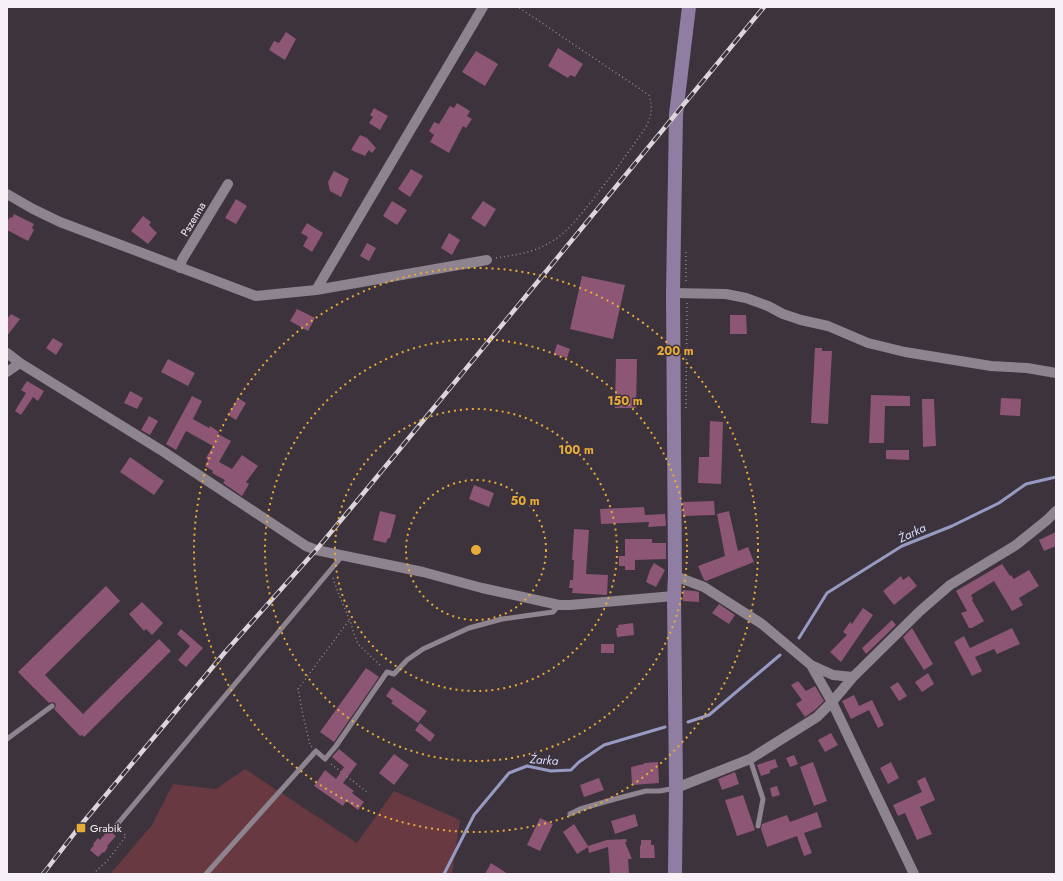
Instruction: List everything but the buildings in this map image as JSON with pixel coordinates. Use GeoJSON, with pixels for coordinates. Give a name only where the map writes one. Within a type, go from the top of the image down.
{"type":"FeatureCollection","features":[{"type":"Feature","properties":{"kind":"main road"},"geometry":{"type":"LineString","coordinates":[[675,874],[676,788],[673,293],[676,114],[689,7]]}},
{"type":"Feature","properties":{"kind":"street"},"geometry":{"type":"LineString","coordinates":[[316,290],[483,7]]}},
{"type":"Feature","properties":{"kind":"street","name":"Pszenna"},"geometry":{"type":"LineString","coordinates":[[180,268],[182,260],[228,184]]}},
{"type":"Feature","properties":{"kind":"street"},"geometry":{"type":"LineString","coordinates":[[7,194],[60,222],[256,296],[316,290],[486,260]]}},
{"type":"Feature","properties":{"kind":"street"},"geometry":{"type":"LineString","coordinates":[[673,293],[726,294],[746,298],[801,320],[828,326],[868,343],[905,352],[992,366],[1027,368],[1056,373]]}},
{"type":"Feature","properties":{"kind":"street"},"geometry":{"type":"LineString","coordinates":[[7,353],[20,363],[164,452],[306,546],[316,550],[423,572],[482,588],[559,604],[570,605],[674,596]]}},
{"type":"Feature","properties":{"kind":"street"},"geometry":{"type":"LineString","coordinates":[[7,372],[20,363]]}},
{"type":"Feature","properties":{"kind":"street"},"geometry":{"type":"LineString","coordinates":[[676,788],[750,759],[817,717],[853,677],[920,611],[950,585],[1016,545],[1056,511]]}},
{"type":"Feature","properties":{"kind":"street"},"geometry":{"type":"LineString","coordinates":[[675,576],[704,587],[762,624],[811,665],[833,675],[853,677]]}},
{"type":"Feature","properties":{"kind":"street"},"geometry":{"type":"LineString","coordinates":[[811,665],[832,702],[914,874]]}},
{"type":"Feature","properties":{"kind":"lane"},"geometry":{"type":"LineString","coordinates":[[115,827],[343,555]]}},
{"type":"Feature","properties":{"kind":"lane"},"geometry":{"type":"LineString","coordinates":[[206,874],[316,751],[325,759],[336,746],[387,672],[394,674],[407,660],[423,649],[469,628],[502,619],[554,612],[559,604]]}},
{"type":"Feature","properties":{"kind":"lane"},"geometry":{"type":"LineString","coordinates":[[7,739],[52,706]]}},
{"type":"Feature","properties":{"kind":"lane"},"geometry":{"type":"LineString","coordinates":[[750,759],[763,798],[758,826]]}},
{"type":"Feature","properties":{"kind":"lane"},"geometry":{"type":"LineString","coordinates":[[570,814],[580,809],[646,791],[660,791],[676,788]]}},
{"type":"Feature","properties":{"kind":"path"},"geometry":{"type":"LineString","coordinates":[[486,260],[531,251],[548,244],[562,234],[575,221],[603,186],[646,127],[651,117],[652,105],[649,94],[518,7]]}},
{"type":"Feature","properties":{"kind":"path"},"geometry":{"type":"LineString","coordinates":[[330,571],[338,595],[350,619],[358,644],[387,672]]}},
{"type":"Feature","properties":{"kind":"path"},"geometry":{"type":"LineString","coordinates":[[316,751],[310,745],[298,689],[350,619]]}},
{"type":"Feature","properties":{"kind":"path"},"geometry":{"type":"LineString","coordinates":[[325,759],[367,792]]}},
{"type":"Feature","properties":{"kind":"path"},"geometry":{"type":"LineString","coordinates":[[93,874],[108,860],[126,836],[115,827]]}},
{"type":"Feature","properties":{"kind":"shaded area"},"geometry":{"type":"Polygon","coordinates":[[[245,769],[357,843],[394,791],[460,820],[452,874],[110,874],[152,825],[173,784],[216,789],[245,769]]]}},
{"type":"Feature","properties":{"kind":"waterway","name":"Żarka"},"geometry":{"type":"LineString","coordinates":[[799,638],[827,593],[902,546],[952,526],[999,503],[1026,484],[1056,477]]}},
{"type":"Feature","properties":{"kind":"waterway","name":"Żarka"},"geometry":{"type":"LineString","coordinates":[[688,722],[709,715],[780,655]]}},
{"type":"Feature","properties":{"kind":"waterway","name":"Żarka"},"geometry":{"type":"LineString","coordinates":[[444,874],[474,815],[509,773],[527,766],[551,771],[571,770],[579,762],[604,745],[665,727]]}},
{"type":"Feature","properties":{"kind":"railway"},"geometry":{"type":"LineString","coordinates":[[43,874],[80,826],[226,651],[316,550],[357,501],[764,7]]}},
{"type":"Feature","properties":{"kind":"place","name":"Grabik"},"geometry":{"type":"Point","coordinates":[81,828]}}]}
